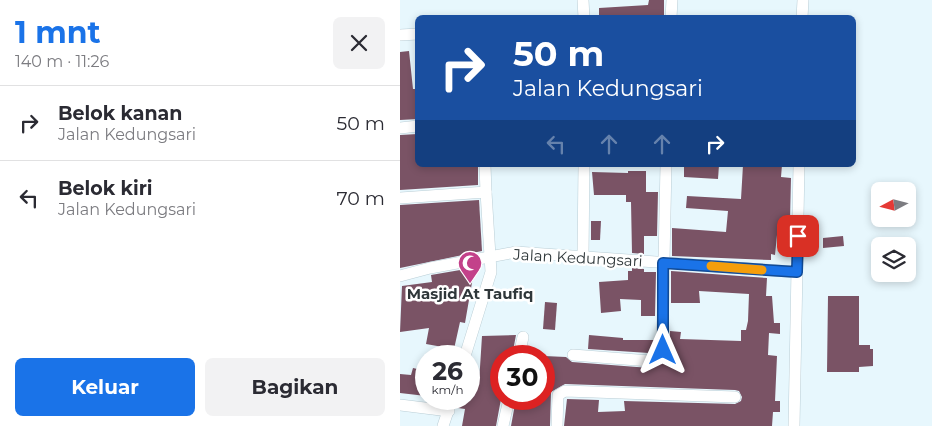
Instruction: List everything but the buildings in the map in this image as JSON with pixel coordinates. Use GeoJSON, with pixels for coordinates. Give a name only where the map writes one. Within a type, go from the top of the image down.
{"type":"FeatureCollection","features":[{"type":"Feature","properties":{"kind":"street"},"geometry":{"type":"LineString","coordinates":[[583,0],[584,15]]}},
{"type":"Feature","properties":{"kind":"street"},"geometry":{"type":"LineString","coordinates":[[671,15],[672,0]]}},
{"type":"Feature","properties":{"kind":"street"},"geometry":{"type":"LineString","coordinates":[[802,15],[803,0]]}},
{"type":"Feature","properties":{"kind":"street"},"geometry":{"type":"LineString","coordinates":[[400,35],[415,34]]}},
{"type":"Feature","properties":{"kind":"street"},"geometry":{"type":"LineString","coordinates":[[400,128],[415,126]]}},
{"type":"Feature","properties":{"kind":"street"},"geometry":{"type":"LineString","coordinates":[[400,276],[430,268],[491,258],[485,167]]}},
{"type":"Feature","properties":{"kind":"street"},"geometry":{"type":"LineString","coordinates":[[583,255],[584,167]]}},
{"type":"Feature","properties":{"kind":"street"},"geometry":{"type":"LineString","coordinates":[[573,355],[650,361],[659,358],[663,350],[666,167]]}},
{"type":"Feature","properties":{"kind":"street"},"geometry":{"type":"LineString","coordinates":[[794,426],[798,167]]}},
{"type":"Feature","properties":{"kind":"street"},"geometry":{"type":"LineString","coordinates":[[400,198],[486,192]]}},
{"type":"Feature","properties":{"kind":"street","name":"Jalan Kedungsari"},"geometry":{"type":"LineString","coordinates":[[468,345],[491,272],[491,258],[516,252],[583,255],[663,263],[797,272]]}},
{"type":"Feature","properties":{"kind":"street"},"geometry":{"type":"LineString","coordinates":[[521,345],[523,337]]}},
{"type":"Feature","properties":{"kind":"street"},"geometry":{"type":"LineString","coordinates":[[557,426],[558,395],[565,392],[735,397]]}},
{"type":"Feature","properties":{"kind":"street"},"geometry":{"type":"LineString","coordinates":[[400,405],[449,411],[444,426]]}},
{"type":"Feature","properties":{"kind":"street"},"geometry":{"type":"LineString","coordinates":[[502,426],[506,410]]}},
{"type":"Feature","properties":{"kind":"slow traffic"},"geometry":{"type":"LineString","coordinates":[[711,266],[762,270]]}},
{"type":"Feature","properties":{"kind":"place","name":"Masjid At Taufiq"},"geometry":{"type":"Point","coordinates":[470,284]}},
{"type":"Feature","properties":{"kind":"route"},"geometry":{"type":"LineString","coordinates":[[663,350],[663,263],[797,272],[798,236]]}}]}
